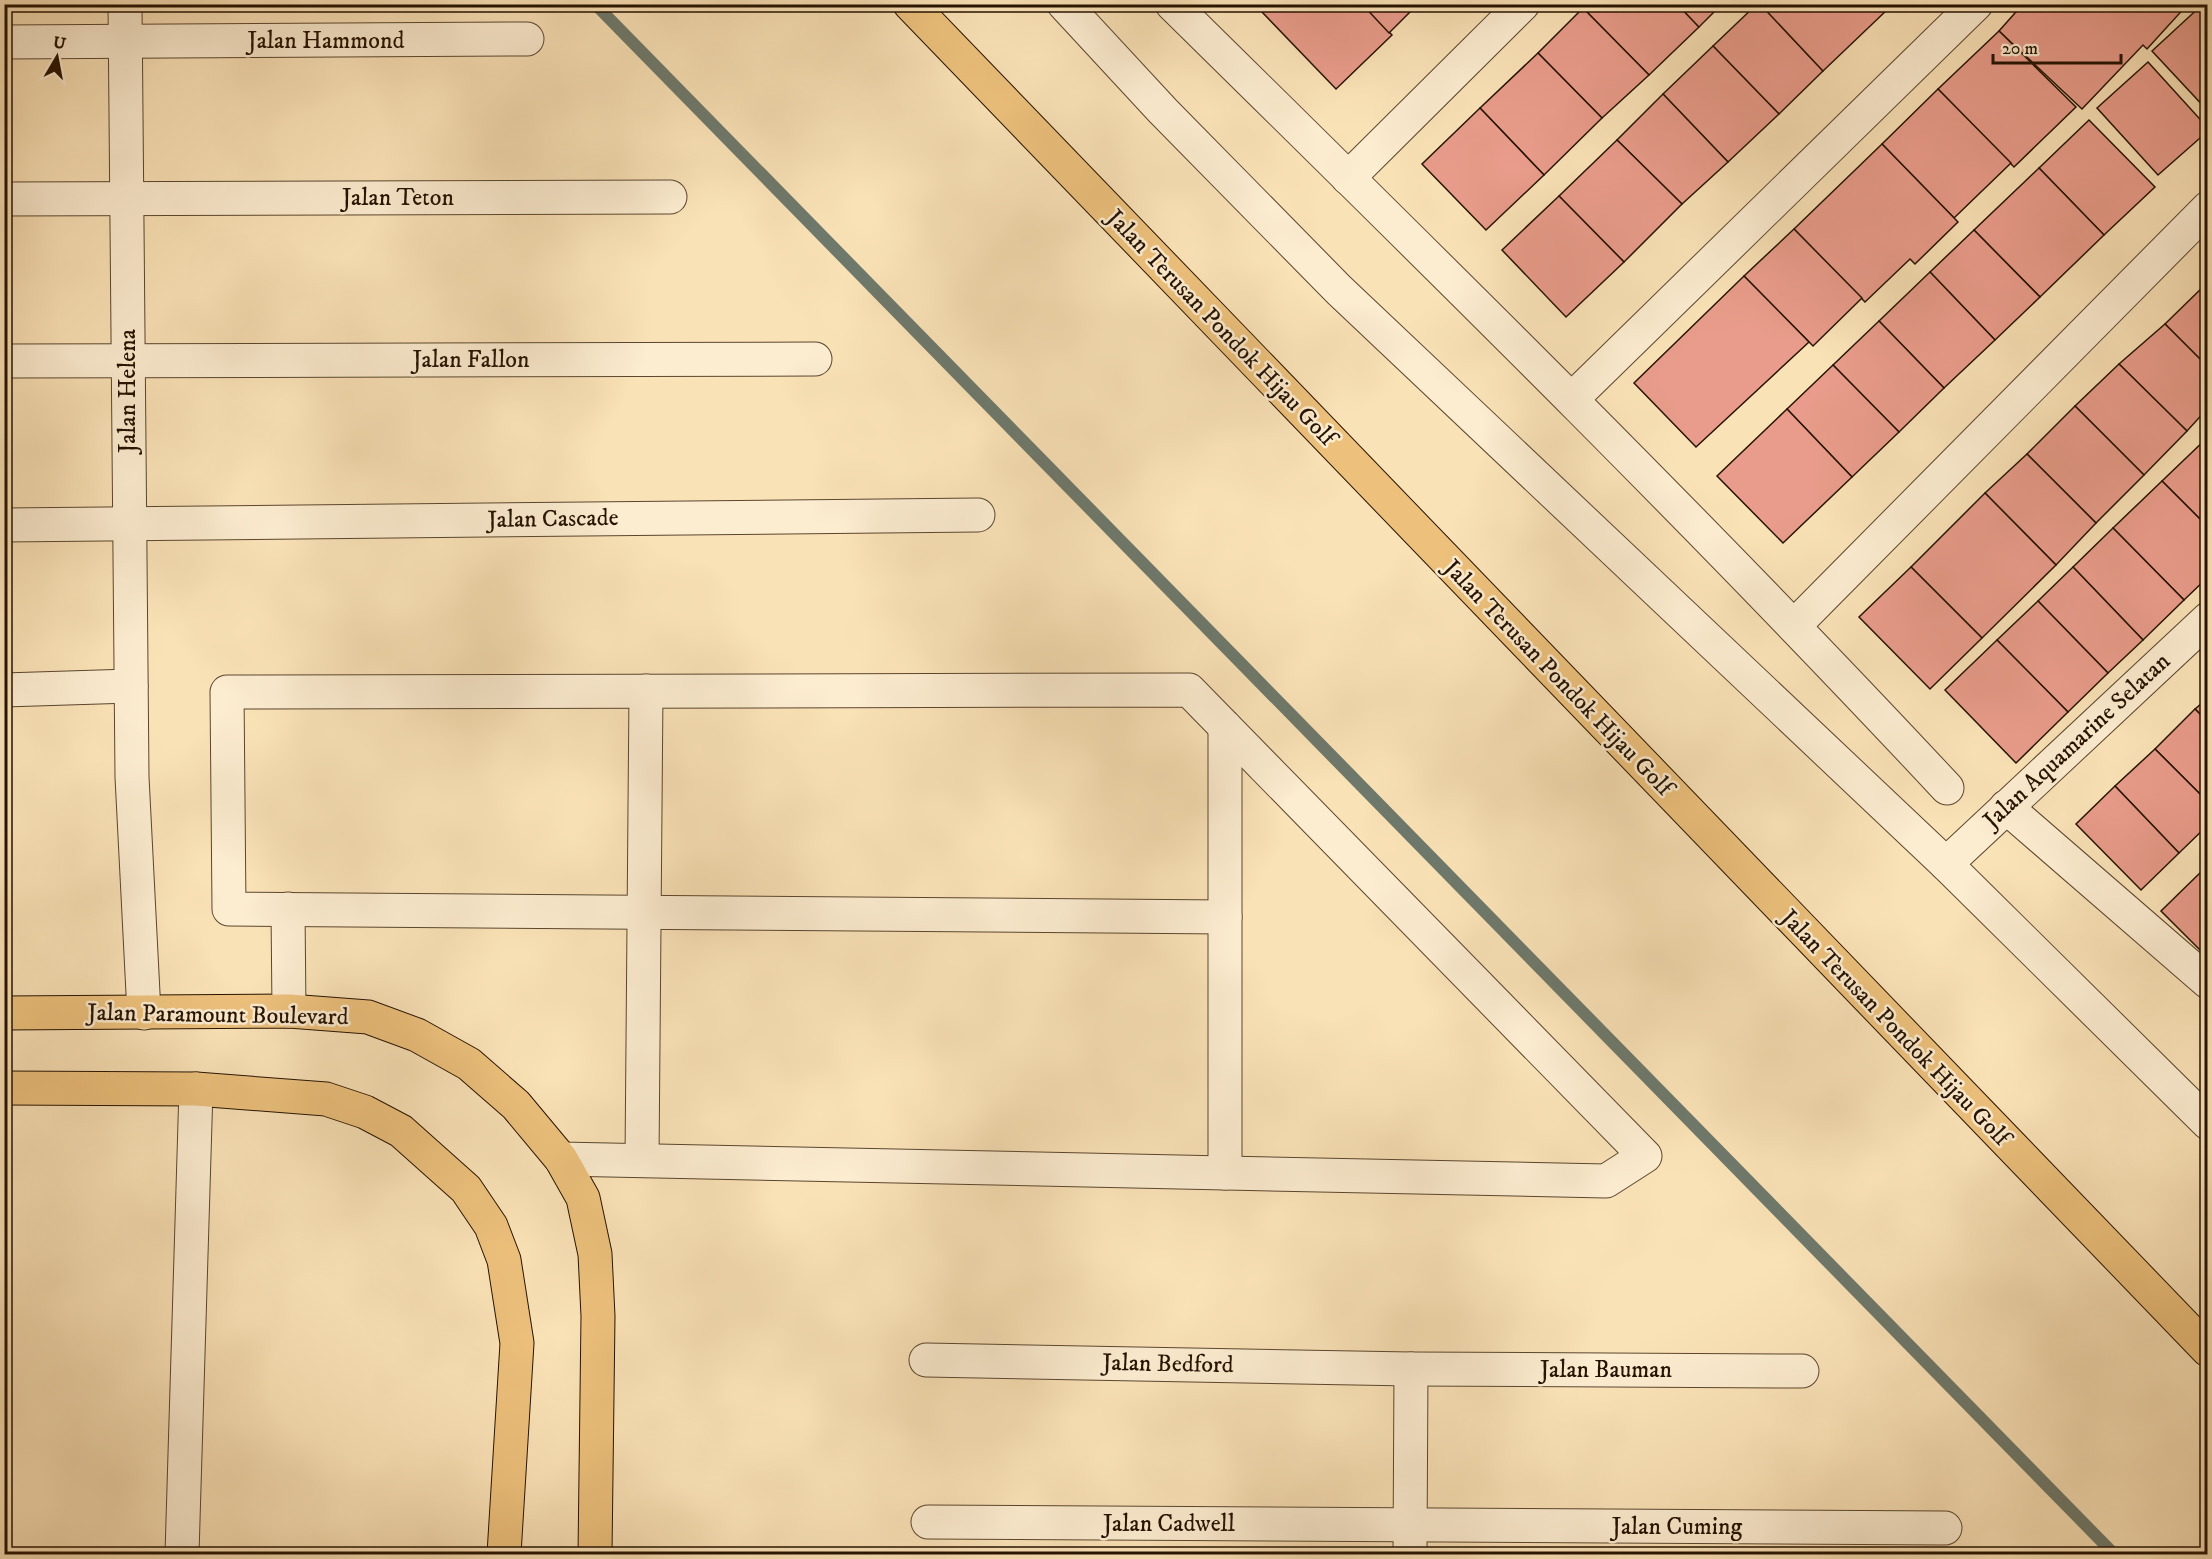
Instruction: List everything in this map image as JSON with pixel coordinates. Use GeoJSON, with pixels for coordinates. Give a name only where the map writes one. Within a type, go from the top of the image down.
{"type":"FeatureCollection","features":[{"type":"Feature","properties":{"kind":"main road","name":"Jalan Terusan Pondok Hijau Golf"},"geometry":{"type":"LineString","coordinates":[[910,4],[2208,1350]]}},
{"type":"Feature","properties":{"kind":"main road","name":"Jalan Paramount Boulevard"},"geometry":{"type":"LineString","coordinates":[[4,1013],[289,1011],[368,1017],[417,1035],[469,1064],[516,1105],[561,1159],[583,1198],[595,1254],[598,1368],[595,1554]]}},
{"type":"Feature","properties":{"kind":"main road"},"geometry":{"type":"LineString","coordinates":[[4,1088],[196,1089],[276,1093],[326,1099],[365,1112],[401,1131],[466,1189],[485,1216],[504,1260],[517,1343],[504,1554]]}},
{"type":"Feature","properties":{"kind":"street","name":"Jalan Helena"},"geometry":{"type":"LineString","coordinates":[[125,4],[132,777],[144,1013]]}},
{"type":"Feature","properties":{"kind":"street"},"geometry":{"type":"LineString","coordinates":[[1064,4],[1163,111],[1339,290],[1946,864],[2208,1123]]}},
{"type":"Feature","properties":{"kind":"street"},"geometry":{"type":"LineString","coordinates":[[1172,4],[1572,399],[1795,625],[1947,788]]}},
{"type":"Feature","properties":{"kind":"street"},"geometry":{"type":"LineString","coordinates":[[1348,178],[1523,4]]}},
{"type":"Feature","properties":{"kind":"street"},"geometry":{"type":"LineString","coordinates":[[1572,399],[1976,4]]}},
{"type":"Feature","properties":{"kind":"street","name":"Jalan Hammond"},"geometry":{"type":"LineString","coordinates":[[4,42],[527,39]]}},
{"type":"Feature","properties":{"kind":"street","name":"Jalan Teton"},"geometry":{"type":"LineString","coordinates":[[4,199],[670,197]]}},
{"type":"Feature","properties":{"kind":"street"},"geometry":{"type":"LineString","coordinates":[[1795,625],[2208,208]]}},
{"type":"Feature","properties":{"kind":"street","name":"Jalan Fallon"},"geometry":{"type":"LineString","coordinates":[[4,361],[815,358]]}},
{"type":"Feature","properties":{"kind":"street","name":"Jalan Cascade"},"geometry":{"type":"LineString","coordinates":[[4,525],[978,515]]}},
{"type":"Feature","properties":{"kind":"street","name":"Jalan Aquamarine Selatan"},"geometry":{"type":"LineString","coordinates":[[1946,864],[2208,619]]}},
{"type":"Feature","properties":{"kind":"street"},"geometry":{"type":"LineString","coordinates":[[4,690],[131,686]]}},
{"type":"Feature","properties":{"kind":"street"},"geometry":{"type":"LineString","coordinates":[[561,1159],[1606,1181],[1646,1156],[1189,690],[227,692],[229,909],[1225,917]]}},
{"type":"Feature","properties":{"kind":"street"},"geometry":{"type":"LineString","coordinates":[[642,1160],[646,691]]}},
{"type":"Feature","properties":{"kind":"street"},"geometry":{"type":"LineString","coordinates":[[1225,727],[1225,1173]]}},
{"type":"Feature","properties":{"kind":"street"},"geometry":{"type":"LineString","coordinates":[[2006,807],[2208,982]]}},
{"type":"Feature","properties":{"kind":"street"},"geometry":{"type":"LineString","coordinates":[[288,909],[289,1011]]}},
{"type":"Feature","properties":{"kind":"street"},"geometry":{"type":"LineString","coordinates":[[182,1554],[196,1089]]}},
{"type":"Feature","properties":{"kind":"street","name":"Jalan Bedford"},"geometry":{"type":"LineString","coordinates":[[926,1360],[1411,1369]]}},
{"type":"Feature","properties":{"kind":"street"},"geometry":{"type":"LineString","coordinates":[[1410,1540],[1411,1369]]}},
{"type":"Feature","properties":{"kind":"street","name":"Jalan Bauman"},"geometry":{"type":"LineString","coordinates":[[1411,1369],[1802,1371]]}},
{"type":"Feature","properties":{"kind":"street","name":"Jalan Cadwell"},"geometry":{"type":"LineString","coordinates":[[928,1522],[1410,1540]]}},
{"type":"Feature","properties":{"kind":"street","name":"Jalan Cuming"},"geometry":{"type":"LineString","coordinates":[[1410,1540],[1945,1528]]}},
{"type":"Feature","properties":{"kind":"building"},"geometry":{"type":"Polygon","coordinates":[[[1270,4],[1362,4],[1392,35],[1336,89],[1262,12],[1270,4]]]}},
{"type":"Feature","properties":{"kind":"building"},"geometry":{"type":"Polygon","coordinates":[[[1362,4],[1418,4],[1389,33],[1362,4]]]}},
{"type":"Feature","properties":{"kind":"building"},"geometry":{"type":"Polygon","coordinates":[[[1586,4],[1677,4],[1699,27],[1649,75],[1583,8],[1586,4]]]}},
{"type":"Feature","properties":{"kind":"building"},"geometry":{"type":"Polygon","coordinates":[[[1677,4],[1722,4],[1699,27],[1677,4]]]}},
{"type":"Feature","properties":{"kind":"building"},"geometry":{"type":"Polygon","coordinates":[[[1757,4],[1760,4],[1823,71],[1779,114],[1713,46],[1757,4]]]}},
{"type":"Feature","properties":{"kind":"building"},"geometry":{"type":"Polygon","coordinates":[[[1760,4],[1884,4],[1888,9],[1823,71],[1760,4]]]}},
{"type":"Feature","properties":{"kind":"building"},"geometry":{"type":"Polygon","coordinates":[[[2023,4],[2188,4],[2147,49],[2143,45],[2082,109],[1999,31],[2023,4]]]}},
{"type":"Feature","properties":{"kind":"building"},"geometry":{"type":"Polygon","coordinates":[[[2203,4],[2208,4],[2208,111],[2152,51],[2203,4]]]}},
{"type":"Feature","properties":{"kind":"building"},"geometry":{"type":"Polygon","coordinates":[[[1583,8],[1649,75],[1602,118],[1538,53],[1583,8]]]}},
{"type":"Feature","properties":{"kind":"building"},"geometry":{"type":"Polygon","coordinates":[[[1999,31],[2076,107],[2014,167],[1938,89],[1999,31]]]}},
{"type":"Feature","properties":{"kind":"building"},"geometry":{"type":"Polygon","coordinates":[[[1713,46],[1779,114],[1728,162],[1663,94],[1713,46]]]}},
{"type":"Feature","properties":{"kind":"building"},"geometry":{"type":"Polygon","coordinates":[[[1538,53],[1602,118],[1544,175],[1480,108],[1538,53]]]}},
{"type":"Feature","properties":{"kind":"building"},"geometry":{"type":"Polygon","coordinates":[[[2148,62],[2208,128],[2208,131],[2158,175],[2097,108],[2148,62]]]}},
{"type":"Feature","properties":{"kind":"building"},"geometry":{"type":"Polygon","coordinates":[[[1938,89],[2011,163],[1954,218],[1882,144],[1938,89]]]}},
{"type":"Feature","properties":{"kind":"building"},"geometry":{"type":"Polygon","coordinates":[[[1663,94],[1728,162],[1682,204],[1617,140],[1663,94]]]}},
{"type":"Feature","properties":{"kind":"building"},"geometry":{"type":"Polygon","coordinates":[[[1480,108],[1544,175],[1486,230],[1422,164],[1480,108]]]}},
{"type":"Feature","properties":{"kind":"building"},"geometry":{"type":"Polygon","coordinates":[[[2089,120],[2155,187],[2104,235],[2039,168],[2089,120]]]}},
{"type":"Feature","properties":{"kind":"building"},"geometry":{"type":"Polygon","coordinates":[[[1617,140],[1682,204],[1624,262],[1559,196],[1617,140]]]}},
{"type":"Feature","properties":{"kind":"building"},"geometry":{"type":"Polygon","coordinates":[[[1882,144],[1958,222],[1915,264],[1910,259],[1865,302],[1794,229],[1882,144]]]}},
{"type":"Feature","properties":{"kind":"building"},"geometry":{"type":"Polygon","coordinates":[[[2039,168],[2104,235],[2040,297],[1974,230],[2039,168]]]}},
{"type":"Feature","properties":{"kind":"building"},"geometry":{"type":"Polygon","coordinates":[[[1559,196],[1624,262],[1566,317],[1502,250],[1559,196]]]}},
{"type":"Feature","properties":{"kind":"building"},"geometry":{"type":"Polygon","coordinates":[[[1794,229],[1862,298],[1813,346],[1744,276],[1794,229]]]}},
{"type":"Feature","properties":{"kind":"building"},"geometry":{"type":"Polygon","coordinates":[[[1974,230],[2040,297],[1995,340],[1930,272],[1974,230]]]}},
{"type":"Feature","properties":{"kind":"building"},"geometry":{"type":"Polygon","coordinates":[[[1930,272],[1995,340],[1944,388],[1879,321],[1930,272]]]}},
{"type":"Feature","properties":{"kind":"building"},"geometry":{"type":"Polygon","coordinates":[[[1744,276],[1809,342],[1696,447],[1634,383],[1744,276]]]}},
{"type":"Feature","properties":{"kind":"building"},"geometry":{"type":"Polygon","coordinates":[[[2205,285],[2208,287],[2208,367],[2165,324],[2205,285]]]}},
{"type":"Feature","properties":{"kind":"building"},"geometry":{"type":"Polygon","coordinates":[[[1879,321],[1944,388],[1899,432],[1833,365],[1879,321]]]}},
{"type":"Feature","properties":{"kind":"building"},"geometry":{"type":"Polygon","coordinates":[[[2165,324],[2208,367],[2208,408],[2187,431],[2119,364],[2165,324]]]}},
{"type":"Feature","properties":{"kind":"building"},"geometry":{"type":"Polygon","coordinates":[[[2119,364],[2187,431],[2144,475],[2075,406],[2119,364]]]}},
{"type":"Feature","properties":{"kind":"building"},"geometry":{"type":"Polygon","coordinates":[[[1833,365],[1899,432],[1852,477],[1787,409],[1833,365]]]}},
{"type":"Feature","properties":{"kind":"building"},"geometry":{"type":"Polygon","coordinates":[[[2075,406],[2144,475],[2096,523],[2027,454],[2075,406]]]}},
{"type":"Feature","properties":{"kind":"building"},"geometry":{"type":"Polygon","coordinates":[[[1787,409],[1852,477],[1783,543],[1717,476],[1787,409]]]}},
{"type":"Feature","properties":{"kind":"building"},"geometry":{"type":"Polygon","coordinates":[[[2208,437],[2208,527],[2162,481],[2208,437]]]}},
{"type":"Feature","properties":{"kind":"building"},"geometry":{"type":"Polygon","coordinates":[[[2027,454],[2096,523],[2056,565],[1985,493],[2027,454]]]}},
{"type":"Feature","properties":{"kind":"building"},"geometry":{"type":"Polygon","coordinates":[[[2162,481],[2208,527],[2208,577],[2184,600],[2113,528],[2162,481]]]}},
{"type":"Feature","properties":{"kind":"building"},"geometry":{"type":"Polygon","coordinates":[[[1985,493],[2056,565],[1982,638],[1911,567],[1985,493]]]}},
{"type":"Feature","properties":{"kind":"building"},"geometry":{"type":"Polygon","coordinates":[[[2113,528],[2184,600],[2143,640],[2073,567],[2113,528]]]}},
{"type":"Feature","properties":{"kind":"building"},"geometry":{"type":"Polygon","coordinates":[[[1911,567],[1982,638],[1930,689],[1859,617],[1911,567]]]}},
{"type":"Feature","properties":{"kind":"building"},"geometry":{"type":"Polygon","coordinates":[[[2073,567],[2143,640],[2108,673],[2038,601],[2073,567]]]}},
{"type":"Feature","properties":{"kind":"building"},"geometry":{"type":"Polygon","coordinates":[[[2038,601],[2108,673],[2068,712],[1997,640],[2038,601]]]}},
{"type":"Feature","properties":{"kind":"building"},"geometry":{"type":"Polygon","coordinates":[[[1997,640],[2068,712],[2016,763],[1945,690],[1997,640]]]}},
{"type":"Feature","properties":{"kind":"building"},"geometry":{"type":"Polygon","coordinates":[[[2208,698],[2208,722],[2195,709],[2208,698]]]}},
{"type":"Feature","properties":{"kind":"building"},"geometry":{"type":"Polygon","coordinates":[[[2195,709],[2208,722],[2208,802],[2155,749],[2195,709]]]}},
{"type":"Feature","properties":{"kind":"building"},"geometry":{"type":"Polygon","coordinates":[[[2155,749],[2208,802],[2208,825],[2179,853],[2115,786],[2155,749]]]}},
{"type":"Feature","properties":{"kind":"building"},"geometry":{"type":"Polygon","coordinates":[[[2115,786],[2179,853],[2141,890],[2076,824],[2115,786]]]}},
{"type":"Feature","properties":{"kind":"building"},"geometry":{"type":"Polygon","coordinates":[[[2203,870],[2208,874],[2208,958],[2161,911],[2203,870]]]}},
{"type":"Feature","properties":{"kind":"waterway"},"geometry":{"type":"LineString","coordinates":[[595,4],[2114,1554]]}}]}
